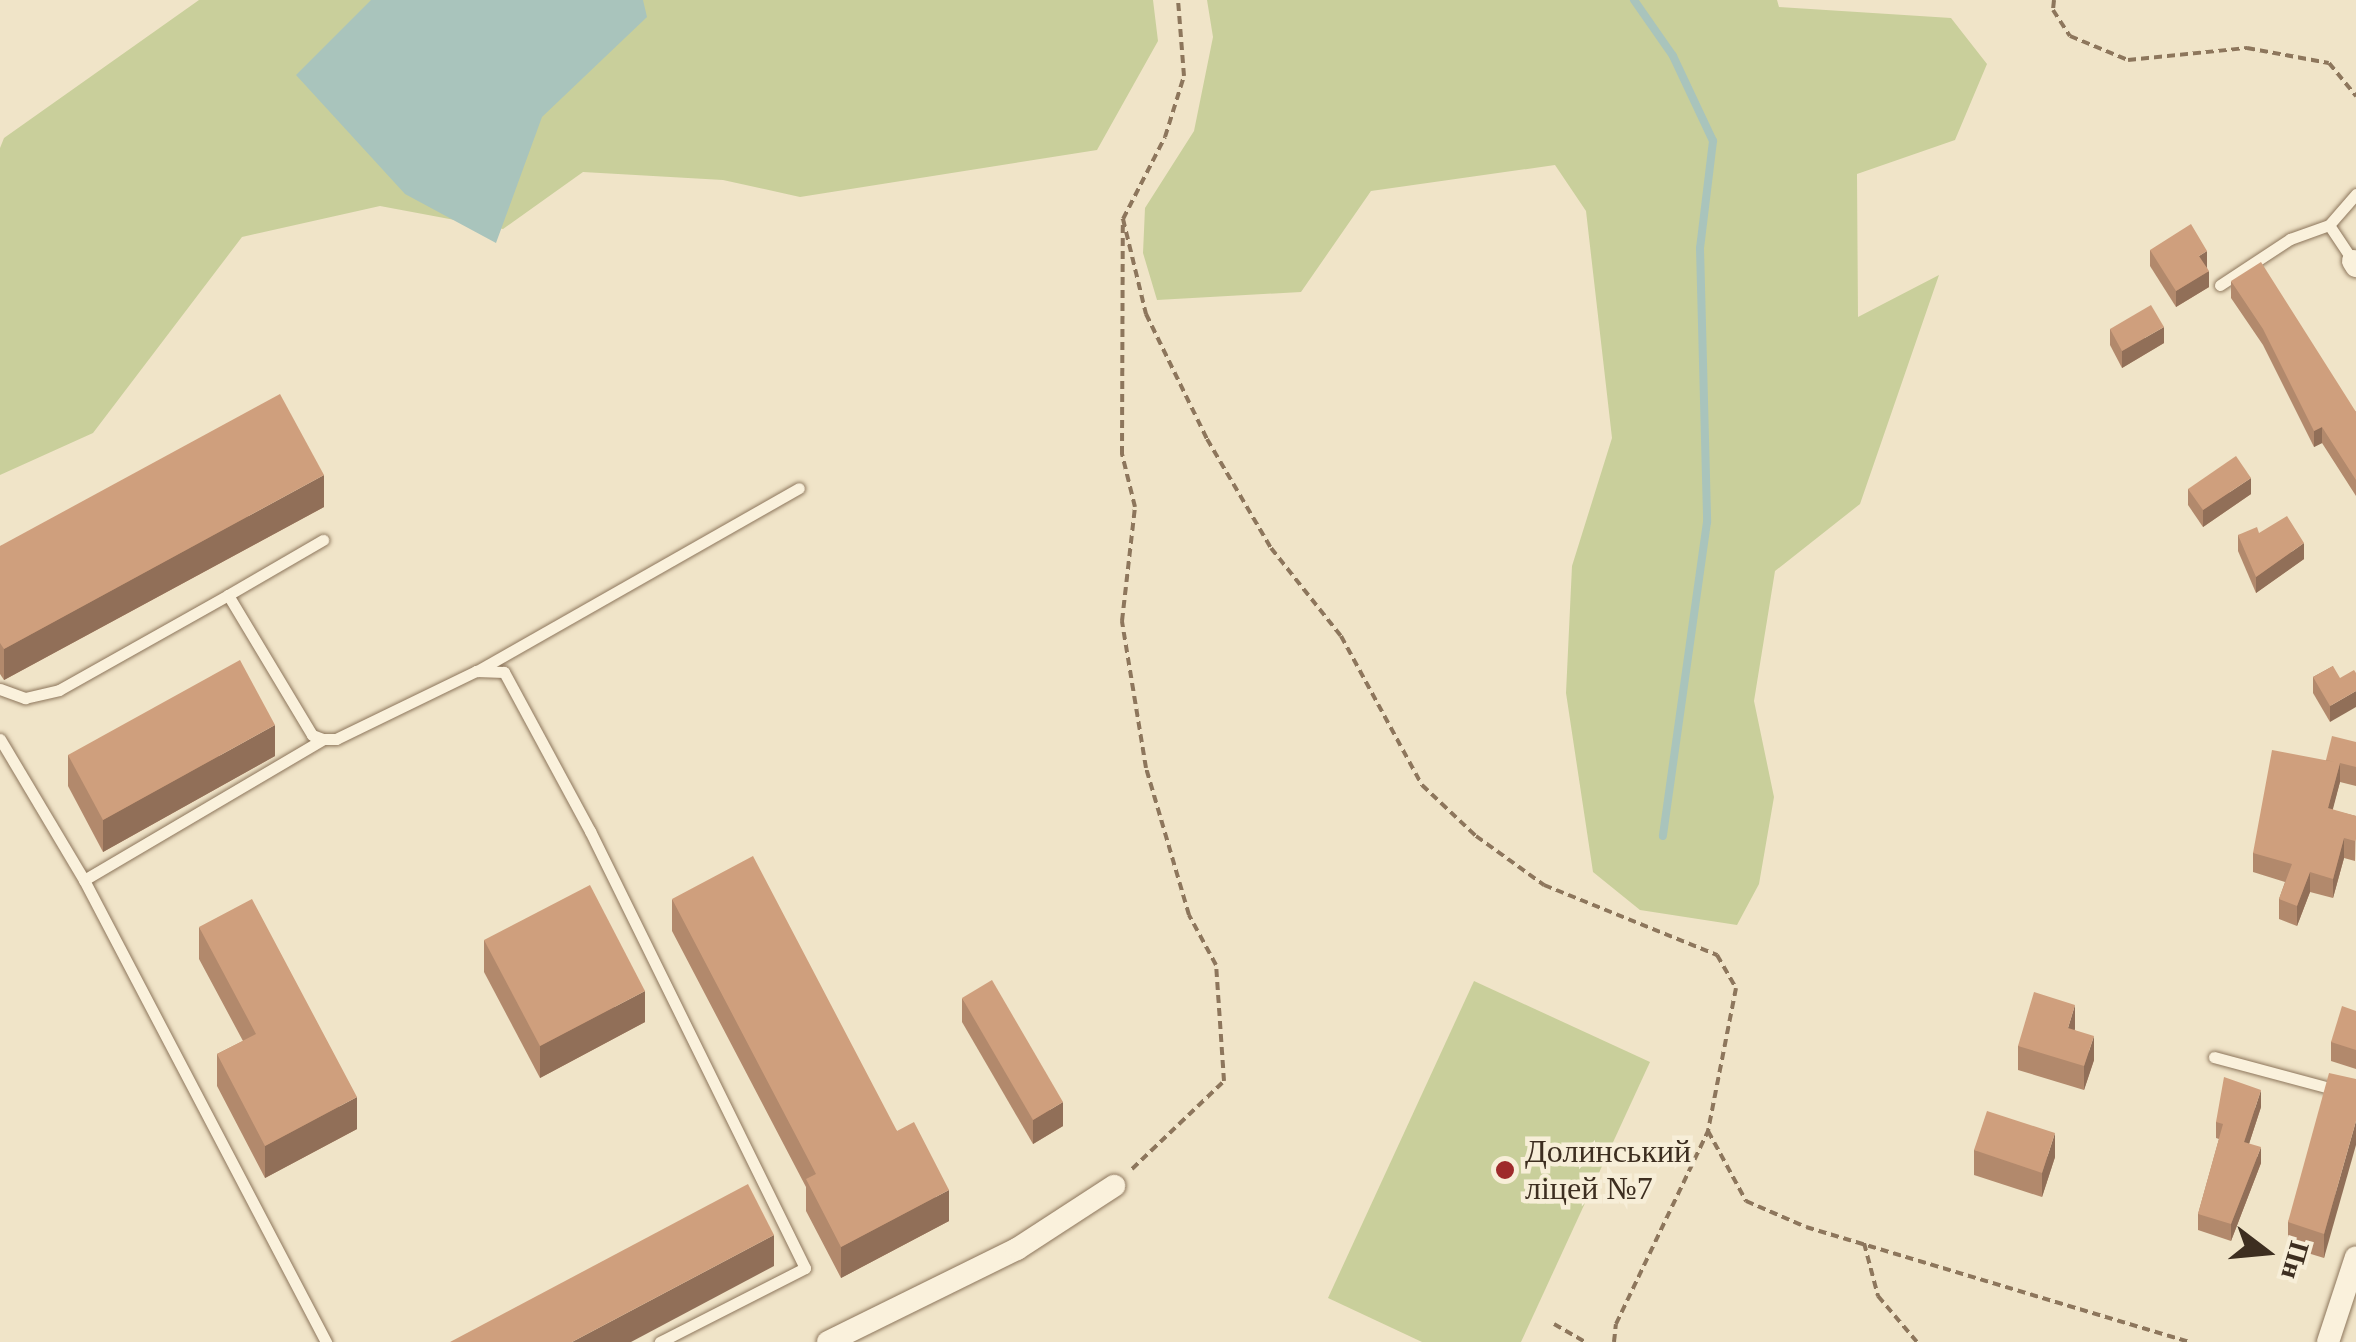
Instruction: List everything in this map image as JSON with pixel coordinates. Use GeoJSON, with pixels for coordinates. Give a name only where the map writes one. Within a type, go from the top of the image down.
{"type":"FeatureCollection","features":[{"type":"Feature","properties":{"kind":"street"},"geometry":{"type":"LineString","coordinates":[[828,1342],[1018,1249],[1114,1186]]}},
{"type":"Feature","properties":{"kind":"street"},"geometry":{"type":"LineString","coordinates":[[2328,1342],[2356,1256]]}},
{"type":"Feature","properties":{"kind":"lane"},"geometry":{"type":"LineString","coordinates":[[2220,285],[2290,239],[2329,225],[2356,194]]}},
{"type":"Feature","properties":{"kind":"lane"},"geometry":{"type":"LineString","coordinates":[[2329,225],[2354,264]]}},
{"type":"Feature","properties":{"kind":"lane"},"geometry":{"type":"LineString","coordinates":[[228,595],[312,735],[336,740],[476,671],[799,488]]}},
{"type":"Feature","properties":{"kind":"lane"},"geometry":{"type":"LineString","coordinates":[[0,689],[25,698],[59,690],[323,540]]}},
{"type":"Feature","properties":{"kind":"lane"},"geometry":{"type":"LineString","coordinates":[[476,671],[504,672],[590,832],[805,1268],[660,1342]]}},
{"type":"Feature","properties":{"kind":"lane"},"geometry":{"type":"LineString","coordinates":[[0,739],[84,880],[326,1342]]}},
{"type":"Feature","properties":{"kind":"lane"},"geometry":{"type":"LineString","coordinates":[[84,880],[323,740]]}},
{"type":"Feature","properties":{"kind":"lane"},"geometry":{"type":"LineString","coordinates":[[2214,1057],[2356,1096]]}},
{"type":"Feature","properties":{"kind":"path"},"geometry":{"type":"LineString","coordinates":[[1114,1186],[1224,1081],[1216,965],[1188,915],[1146,768],[1122,622],[1135,506],[1122,454],[1122,220],[1165,137],[1184,76],[1178,0]]}},
{"type":"Feature","properties":{"kind":"path"},"geometry":{"type":"LineString","coordinates":[[2054,0],[2053,10],[2070,36],[2128,60],[2247,48],[2329,63],[2356,96]]}},
{"type":"Feature","properties":{"kind":"path"},"geometry":{"type":"LineString","coordinates":[[1122,220],[1146,314],[1207,439],[1271,548],[1341,636],[1422,785],[1476,836],[1544,885],[1717,954],[1736,988],[1732,1034],[1708,1130],[1616,1324],[1614,1342]]}},
{"type":"Feature","properties":{"kind":"path"},"geometry":{"type":"LineString","coordinates":[[1708,1130],[1746,1201],[1864,1243],[2190,1342]]}},
{"type":"Feature","properties":{"kind":"path"},"geometry":{"type":"LineString","coordinates":[[1864,1243],[1878,1296],[1916,1342]]}},
{"type":"Feature","properties":{"kind":"path"},"geometry":{"type":"LineString","coordinates":[[1554,1324],[1585,1342]]}},
{"type":"Feature","properties":{"kind":"green space"},"geometry":{"type":"Polygon","coordinates":[[[199,0],[1153,0],[1158,41],[1097,150],[800,197],[723,180],[583,172],[503,229],[380,206],[242,237],[93,433],[0,475],[0,148],[4,138],[199,0]]]}},
{"type":"Feature","properties":{"kind":"green space"},"geometry":{"type":"Polygon","coordinates":[[[1207,0],[1777,0],[1779,7],[1951,18],[1987,64],[1955,140],[1857,174],[1858,317],[1939,275],[1860,504],[1775,571],[1754,701],[1774,797],[1759,884],[1737,925],[1640,910],[1593,872],[1566,693],[1572,566],[1612,438],[1586,211],[1555,165],[1371,191],[1301,292],[1157,300],[1143,253],[1145,208],[1194,131],[1213,37],[1207,0]]]}},
{"type":"Feature","properties":{"kind":"green space"},"geometry":{"type":"Polygon","coordinates":[[[1474,981],[1650,1062],[1521,1342],[1422,1342],[1328,1298],[1474,981]]]}},
{"type":"Feature","properties":{"kind":"water"},"geometry":{"type":"Polygon","coordinates":[[[371,0],[643,0],[647,17],[542,117],[496,243],[405,194],[296,75],[371,0]]]}},
{"type":"Feature","properties":{"kind":"building"},"geometry":{"type":"Polygon","coordinates":[[[2191,224],[2207,251],[2199,256],[2209,271],[2176,291],[2150,250],[2191,224]]]}},
{"type":"Feature","properties":{"kind":"building"},"geometry":{"type":"Polygon","coordinates":[[[2261,262],[2356,412],[2356,480],[2322,427],[2314,431],[2263,329],[2231,281],[2261,262]]]}},
{"type":"Feature","properties":{"kind":"building"},"geometry":{"type":"Polygon","coordinates":[[[2151,305],[2164,327],[2122,351],[2110,329],[2151,305]]]}},
{"type":"Feature","properties":{"kind":"building"},"geometry":{"type":"Polygon","coordinates":[[[280,394],[324,475],[4,649],[0,643],[0,546],[280,394]]]}},
{"type":"Feature","properties":{"kind":"building"},"geometry":{"type":"Polygon","coordinates":[[[2236,456],[2251,478],[2203,510],[2188,489],[2236,456]]]}},
{"type":"Feature","properties":{"kind":"building"},"geometry":{"type":"Polygon","coordinates":[[[2287,516],[2304,543],[2256,577],[2238,535],[2257,527],[2259,533],[2287,516]]]}},
{"type":"Feature","properties":{"kind":"building"},"geometry":{"type":"Polygon","coordinates":[[[240,660],[275,725],[103,820],[68,755],[240,660]]]}},
{"type":"Feature","properties":{"kind":"building"},"geometry":{"type":"Polygon","coordinates":[[[2333,666],[2340,678],[2354,670],[2356,691],[2330,706],[2313,677],[2333,666]]]}},
{"type":"Feature","properties":{"kind":"building"},"geometry":{"type":"Polygon","coordinates":[[[2332,736],[2356,742],[2356,767],[2340,763],[2328,808],[2356,816],[2356,839],[2344,838],[2333,879],[2310,872],[2297,906],[2279,899],[2292,864],[2253,853],[2272,750],[2335,762],[2326,760],[2332,736]]]}},
{"type":"Feature","properties":{"kind":"building"},"geometry":{"type":"Polygon","coordinates":[[[753,856],[897,1131],[914,1122],[949,1190],[841,1247],[806,1179],[816,1174],[672,899],[753,856]]]}},
{"type":"Feature","properties":{"kind":"building"},"geometry":{"type":"Polygon","coordinates":[[[590,885],[645,991],[540,1046],[484,940],[590,885]]]}},
{"type":"Feature","properties":{"kind":"building"},"geometry":{"type":"Polygon","coordinates":[[[252,899],[357,1097],[265,1146],[217,1054],[256,1034],[199,927],[252,899]]]}},
{"type":"Feature","properties":{"kind":"building"},"geometry":{"type":"Polygon","coordinates":[[[992,980],[1063,1102],[1033,1120],[962,998],[992,980]]]}},
{"type":"Feature","properties":{"kind":"building"},"geometry":{"type":"Polygon","coordinates":[[[2034,992],[2075,1005],[2068,1028],[2094,1036],[2084,1066],[2018,1046],[2034,992]]]}},
{"type":"Feature","properties":{"kind":"building"},"geometry":{"type":"Polygon","coordinates":[[[2342,1006],[2356,1011],[2356,1050],[2331,1042],[2342,1006]]]}},
{"type":"Feature","properties":{"kind":"building"},"geometry":{"type":"Polygon","coordinates":[[[2329,1073],[2356,1079],[2356,1121],[2324,1234],[2288,1222],[2329,1073]]]}},
{"type":"Feature","properties":{"kind":"building"},"geometry":{"type":"Polygon","coordinates":[[[2224,1077],[2261,1090],[2244,1142],[2261,1147],[2231,1224],[2198,1214],[2223,1124],[2216,1122],[2224,1077]]]}},
{"type":"Feature","properties":{"kind":"building"},"geometry":{"type":"Polygon","coordinates":[[[1987,1111],[2055,1133],[2042,1173],[1974,1150],[1987,1111]]]}},
{"type":"Feature","properties":{"kind":"building"},"geometry":{"type":"Polygon","coordinates":[[[748,1184],[774,1235],[572,1342],[450,1342],[748,1184]]]}},
{"type":"Feature","properties":{"kind":"waterway"},"geometry":{"type":"LineString","coordinates":[[1634,0],[1673,56],[1713,141],[1700,248],[1707,522],[1663,836]]}},
{"type":"Feature","properties":{"kind":"place","name":"Долинський ліцей №7"},"geometry":{"type":"Point","coordinates":[1505,1170]}}]}
